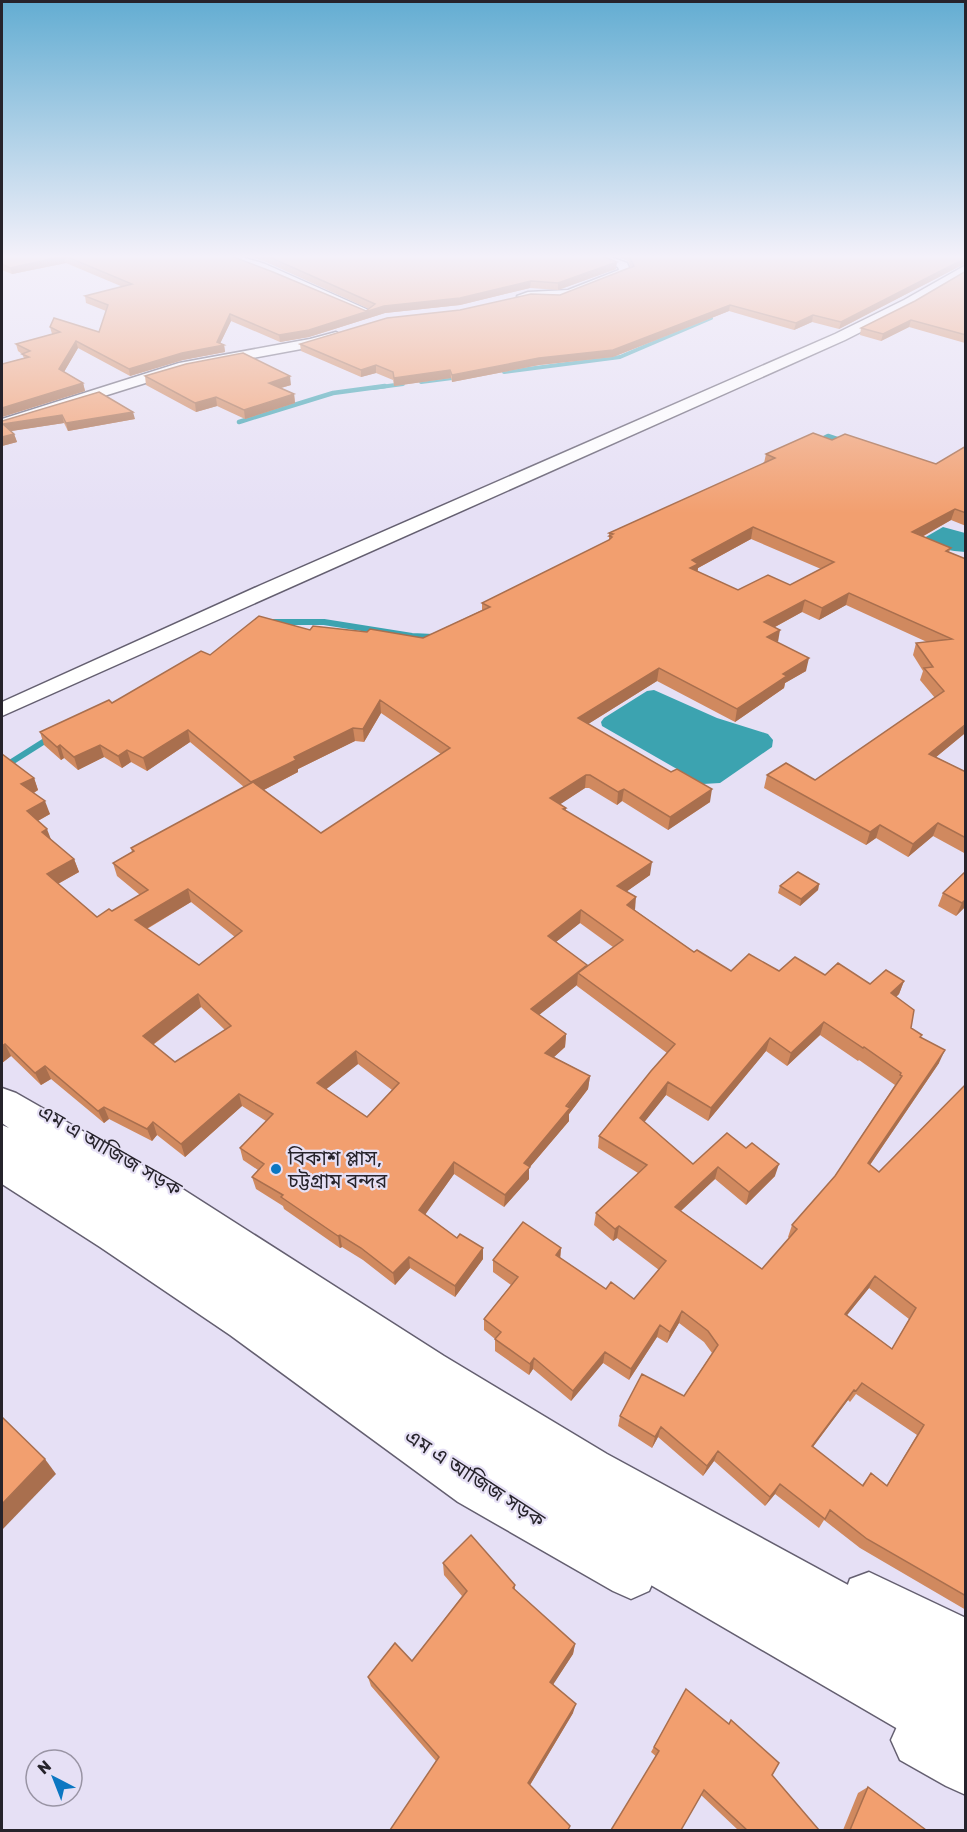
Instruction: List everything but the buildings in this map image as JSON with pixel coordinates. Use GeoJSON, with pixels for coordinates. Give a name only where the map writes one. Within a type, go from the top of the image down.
{"type":"FeatureCollection","features":[{"type":"Feature","properties":{"kind":"main road","name":"এম এ আজিজ সড়ক"},"geometry":{"type":"LineString","coordinates":[[2,1087],[168,1183],[553,1424],[768,1545],[966,1647]]}},
{"type":"Feature","properties":{"kind":"main road"},"geometry":{"type":"LineString","coordinates":[[2,1104],[154,1194],[428,1372],[590,1471],[966,1679]]}},
{"type":"Feature","properties":{"kind":"main road"},"geometry":{"type":"LineString","coordinates":[[2,1142],[130,1217],[571,1510],[966,1737]]}},
{"type":"Feature","properties":{"kind":"main road","name":"এম এ আজিজ সড়ক"},"geometry":{"type":"LineString","coordinates":[[2,1163],[115,1233],[237,1314],[476,1484],[966,1766]]}},
{"type":"Feature","properties":{"kind":"street"},"geometry":{"type":"LineString","coordinates":[[2,424],[184,366],[316,341]]}},
{"type":"Feature","properties":{"kind":"street"},"geometry":{"type":"LineString","coordinates":[[2,710],[268,589],[830,341]]}},
{"type":"Feature","properties":{"kind":"water"},"geometry":{"type":"Polygon","coordinates":[[[943,527],[965,533],[965,552],[938,547],[924,538],[943,527]]]}},
{"type":"Feature","properties":{"kind":"water"},"geometry":{"type":"Polygon","coordinates":[[[654,690],[717,718],[768,734],[773,740],[772,747],[720,783],[703,784],[602,726],[601,722],[604,718],[647,691],[654,690]]]}},
{"type":"Feature","properties":{"kind":"waterway"},"geometry":{"type":"LineString","coordinates":[[504,372],[620,357],[656,341]]}},
{"type":"Feature","properties":{"kind":"waterway"},"geometry":{"type":"LineString","coordinates":[[421,382],[460,377]]}},
{"type":"Feature","properties":{"kind":"waterway"},"geometry":{"type":"LineString","coordinates":[[373,388],[403,384]]}},
{"type":"Feature","properties":{"kind":"waterway"},"geometry":{"type":"LineString","coordinates":[[239,422],[333,393],[385,386]]}},
{"type":"Feature","properties":{"kind":"waterway"},"geometry":{"type":"LineString","coordinates":[[818,441],[828,436],[843,441]]}},
{"type":"Feature","properties":{"kind":"waterway"},"geometry":{"type":"LineString","coordinates":[[270,622],[324,622],[412,636],[433,637]]}},
{"type":"Feature","properties":{"kind":"waterway"},"geometry":{"type":"LineString","coordinates":[[4,766],[2,768],[51,737]]}},
{"type":"Feature","properties":{"kind":"place","name":"বিকাশ প্লাস, চট্টগ্রাম বন্দর"},"geometry":{"type":"Point","coordinates":[276,1169]}}]}
